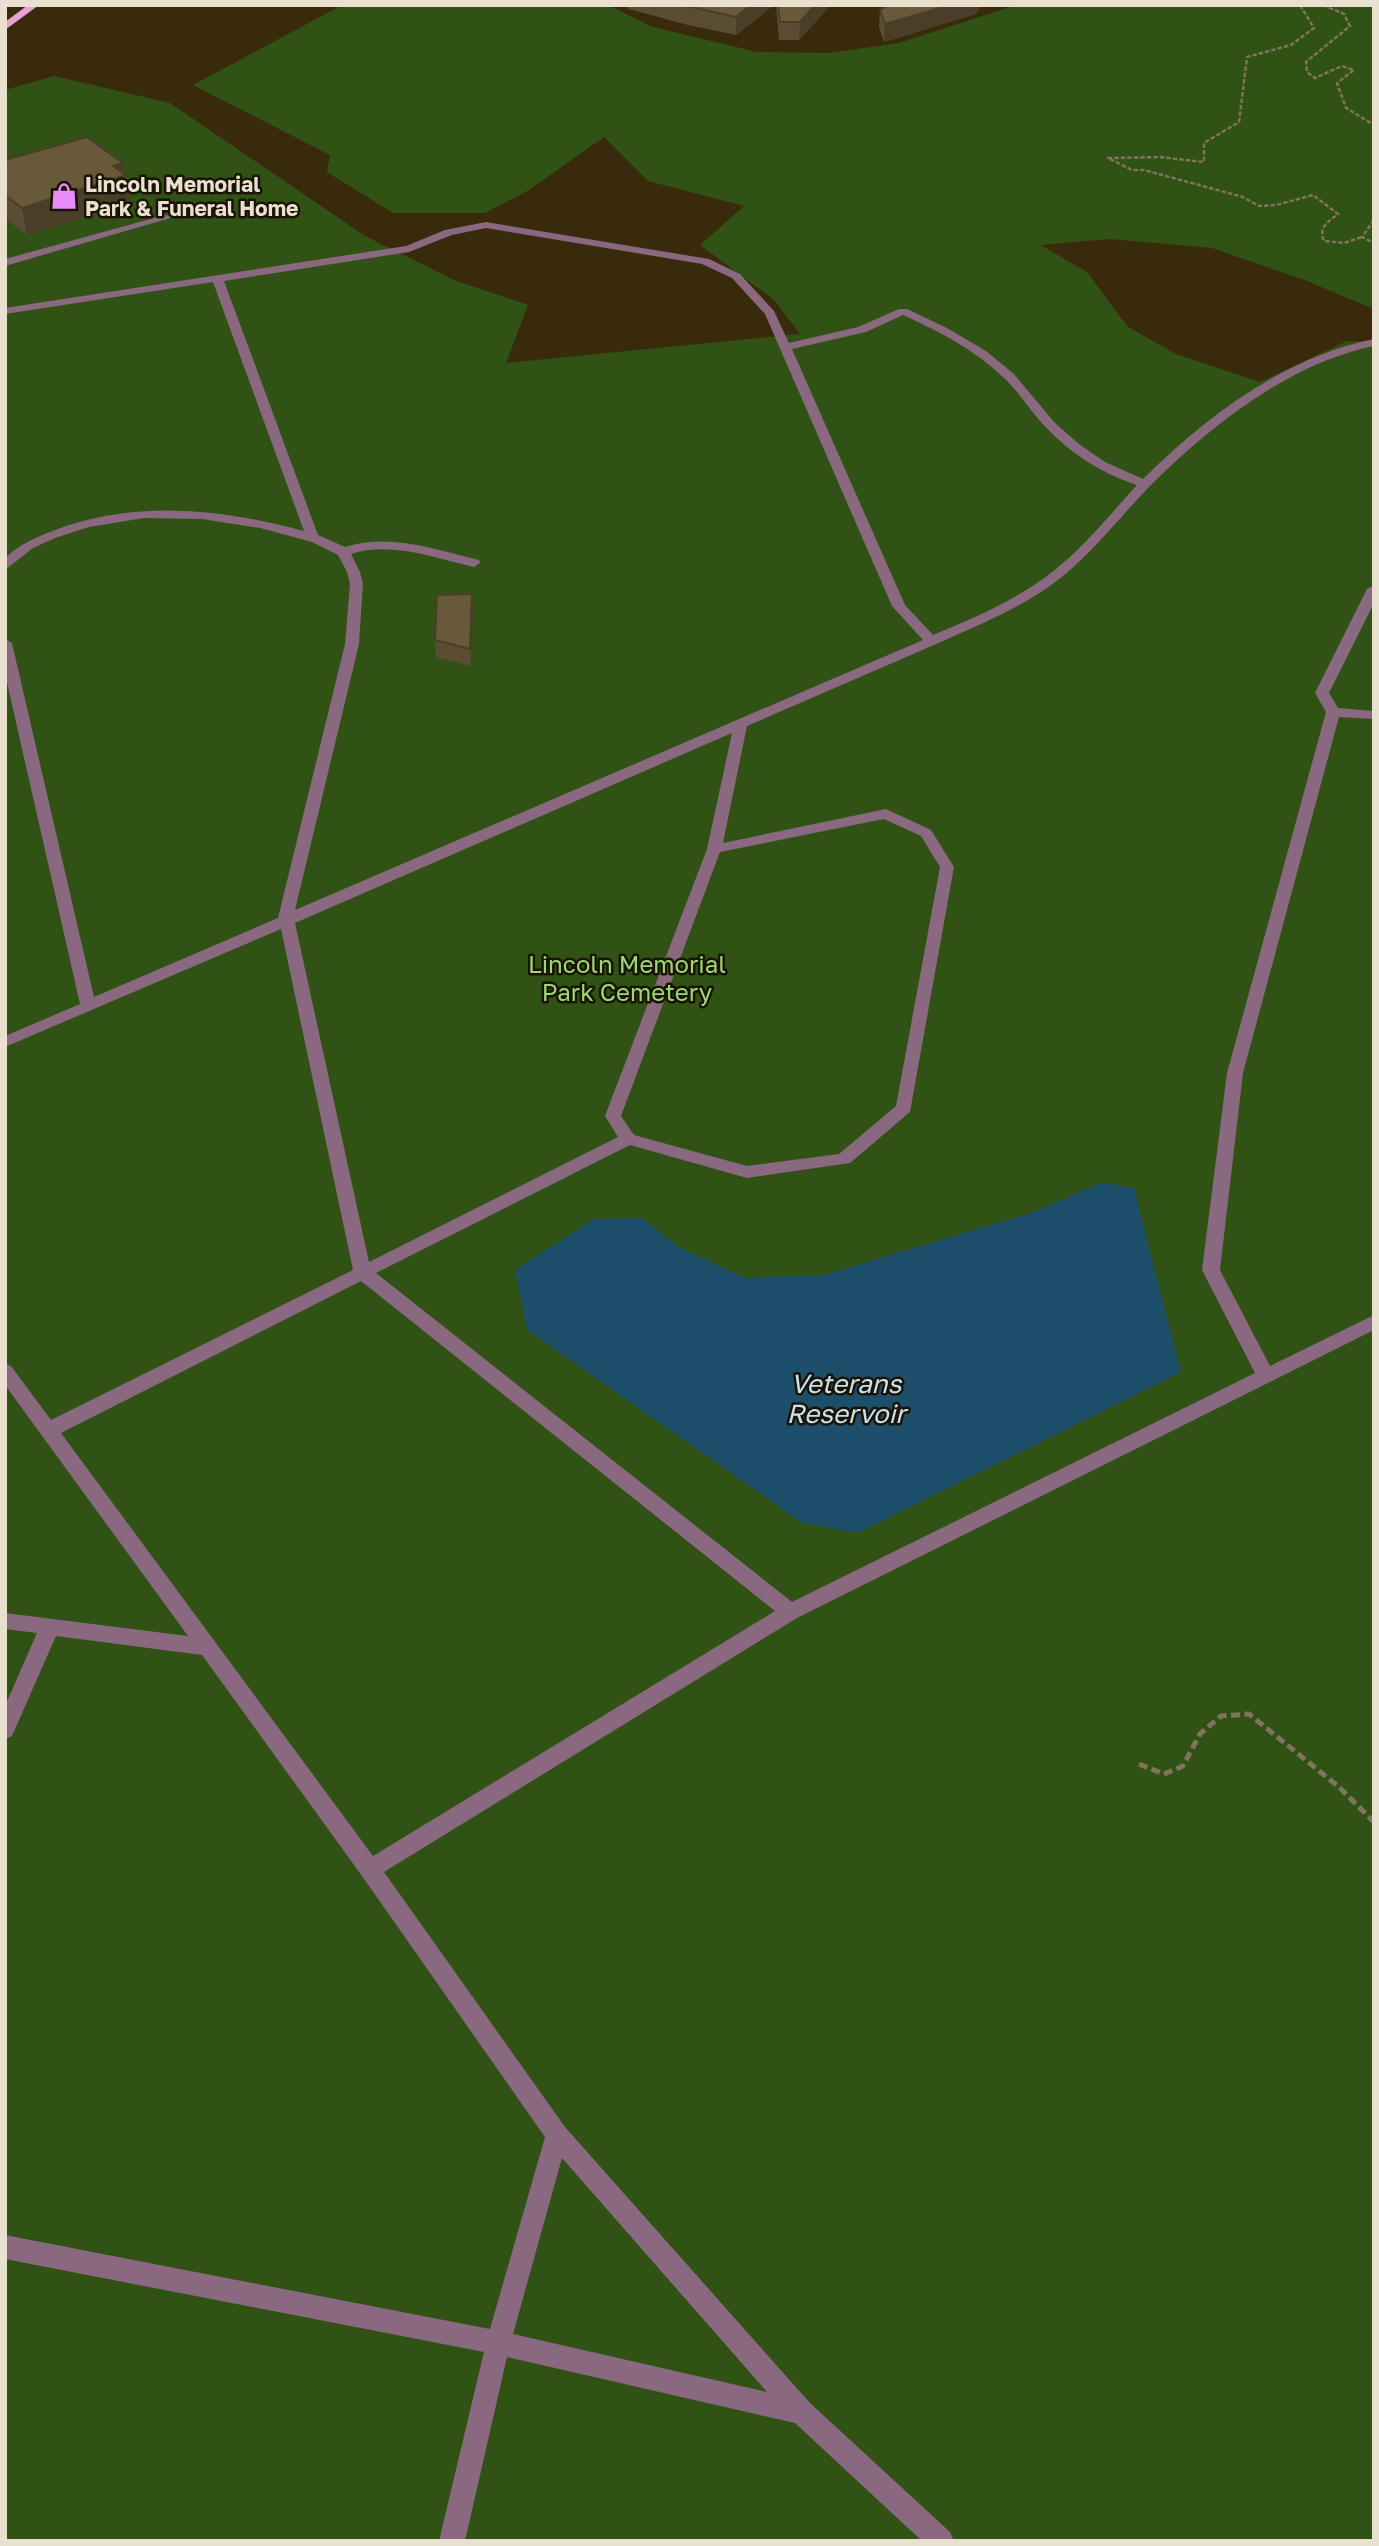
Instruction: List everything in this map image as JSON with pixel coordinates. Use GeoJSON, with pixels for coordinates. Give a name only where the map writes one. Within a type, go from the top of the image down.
{"type":"FeatureCollection","features":[{"type":"Feature","properties":{"kind":"main road"},"geometry":{"type":"LineString","coordinates":[[5,27],[34,5]]}},
{"type":"Feature","properties":{"kind":"lane"},"geometry":{"type":"LineString","coordinates":[[5,263],[169,217]]}},
{"type":"Feature","properties":{"kind":"lane"},"geometry":{"type":"LineString","coordinates":[[5,312],[410,249],[449,232],[486,225],[705,261],[736,276],[770,313],[899,606],[931,641]]}},
{"type":"Feature","properties":{"kind":"lane"},"geometry":{"type":"LineString","coordinates":[[218,280],[312,537]]}},
{"type":"Feature","properties":{"kind":"lane"},"geometry":{"type":"LineString","coordinates":[[786,347],[862,330],[903,311],[936,324],[1006,373],[1057,433],[1089,460],[1121,477],[1145,484]]}},
{"type":"Feature","properties":{"kind":"lane"},"geometry":{"type":"LineString","coordinates":[[5,1042],[286,918],[931,641],[1036,590],[1064,569],[1145,484],[1220,415],[1257,391],[1332,354],[1374,342]]}},
{"type":"Feature","properties":{"kind":"lane"},"geometry":{"type":"LineString","coordinates":[[5,566],[15,555],[38,540],[82,524],[130,514],[200,515],[266,525],[312,537],[343,552],[355,577],[358,607],[352,644],[286,918],[362,1272],[790,1612]]}},
{"type":"Feature","properties":{"kind":"lane"},"geometry":{"type":"LineString","coordinates":[[343,552],[368,544],[391,544],[474,563]]}},
{"type":"Feature","properties":{"kind":"lane"},"geometry":{"type":"LineString","coordinates":[[1266,1376],[1211,1270],[1235,1073],[1334,712],[1322,693],[1374,589]]}},
{"type":"Feature","properties":{"kind":"lane"},"geometry":{"type":"LineString","coordinates":[[5,643],[88,1006]]}},
{"type":"Feature","properties":{"kind":"lane"},"geometry":{"type":"LineString","coordinates":[[1334,712],[1374,715]]}},
{"type":"Feature","properties":{"kind":"lane"},"geometry":{"type":"LineString","coordinates":[[714,849],[886,814],[926,833],[947,867],[904,1108],[844,1159],[747,1172],[628,1139],[613,1116],[714,849],[741,723]]}},
{"type":"Feature","properties":{"kind":"lane"},"geometry":{"type":"LineString","coordinates":[[48,1430],[628,1139]]}},
{"type":"Feature","properties":{"kind":"lane"},"geometry":{"type":"LineString","coordinates":[[370,1869],[790,1612],[1374,1322]]}},
{"type":"Feature","properties":{"kind":"lane"},"geometry":{"type":"LineString","coordinates":[[5,1371],[370,1869],[557,2135],[801,2412],[941,2541]]}},
{"type":"Feature","properties":{"kind":"lane"},"geometry":{"type":"LineString","coordinates":[[5,1621],[206,1647]]}},
{"type":"Feature","properties":{"kind":"lane"},"geometry":{"type":"LineString","coordinates":[[5,1730],[49,1628]]}},
{"type":"Feature","properties":{"kind":"lane"},"geometry":{"type":"LineString","coordinates":[[452,2541],[498,2343],[557,2135]]}},
{"type":"Feature","properties":{"kind":"lane"},"geometry":{"type":"LineString","coordinates":[[5,2247],[498,2343],[801,2412]]}},
{"type":"Feature","properties":{"kind":"path"},"geometry":{"type":"LineString","coordinates":[[1300,5],[1314,28],[1291,45],[1247,57],[1239,122],[1204,143],[1204,162],[1160,158],[1108,158],[1132,170],[1144,170],[1243,197],[1251,205],[1263,209],[1300,196],[1313,195],[1338,214],[1323,228],[1321,234],[1324,241],[1344,243],[1362,237],[1374,219]]}},
{"type":"Feature","properties":{"kind":"path"},"geometry":{"type":"LineString","coordinates":[[1323,5],[1344,14],[1350,26],[1306,62],[1307,72],[1315,78],[1342,66],[1354,70],[1337,83],[1346,107],[1374,125]]}},
{"type":"Feature","properties":{"kind":"path"},"geometry":{"type":"LineString","coordinates":[[1362,237],[1374,243]]}},
{"type":"Feature","properties":{"kind":"path"},"geometry":{"type":"LineString","coordinates":[[1139,1764],[1164,1774],[1183,1766],[1200,1734],[1221,1716],[1249,1714],[1339,1787],[1374,1822]]}},
{"type":"Feature","properties":{"kind":"green space","name":"Lincoln Memorial Park Cemetery"},"geometry":{"type":"Polygon","coordinates":[[[342,5],[608,5],[653,27],[757,52],[828,53],[899,43],[1016,5],[1374,5],[1374,309],[1307,281],[1212,248],[1110,239],[1041,245],[1087,272],[1128,327],[1176,354],[1260,382],[1347,341],[1374,342],[1374,2541],[5,2541],[5,90],[54,76],[170,103],[365,236],[456,281],[528,305],[506,363],[800,334],[774,300],[700,245],[744,206],[648,181],[604,137],[529,190],[485,213],[393,213],[327,172],[330,155],[193,85],[342,5]]]}},
{"type":"Feature","properties":{"kind":"water","name":"Veterans Reservoir"},"geometry":{"type":"Polygon","coordinates":[[[1102,1182],[1134,1188],[1181,1372],[858,1533],[802,1523],[527,1330],[515,1270],[594,1219],[642,1218],[679,1247],[745,1278],[823,1275],[1034,1212],[1102,1182]]]}},
{"type":"Feature","properties":{"kind":"building"},"geometry":{"type":"Polygon","coordinates":[[[682,5],[751,5],[736,17],[682,5]]]}},
{"type":"Feature","properties":{"kind":"building"},"geometry":{"type":"Polygon","coordinates":[[[778,5],[815,5],[800,22],[780,22],[778,5]]]}},
{"type":"Feature","properties":{"kind":"building"},"geometry":{"type":"Polygon","coordinates":[[[889,5],[950,5],[885,24],[880,10],[889,5]]]}},
{"type":"Feature","properties":{"kind":"building"},"geometry":{"type":"Polygon","coordinates":[[[87,137],[123,163],[113,166],[126,175],[22,208],[5,195],[5,160],[87,137]]]}},
{"type":"Feature","properties":{"kind":"building"},"geometry":{"type":"Polygon","coordinates":[[[472,594],[470,649],[435,640],[437,595],[472,594]]]}},
{"type":"Feature","properties":{"kind":"place","name":"Lincoln Memorial Park & Funeral Home"},"geometry":{"type":"Point","coordinates":[64,196]}}]}
